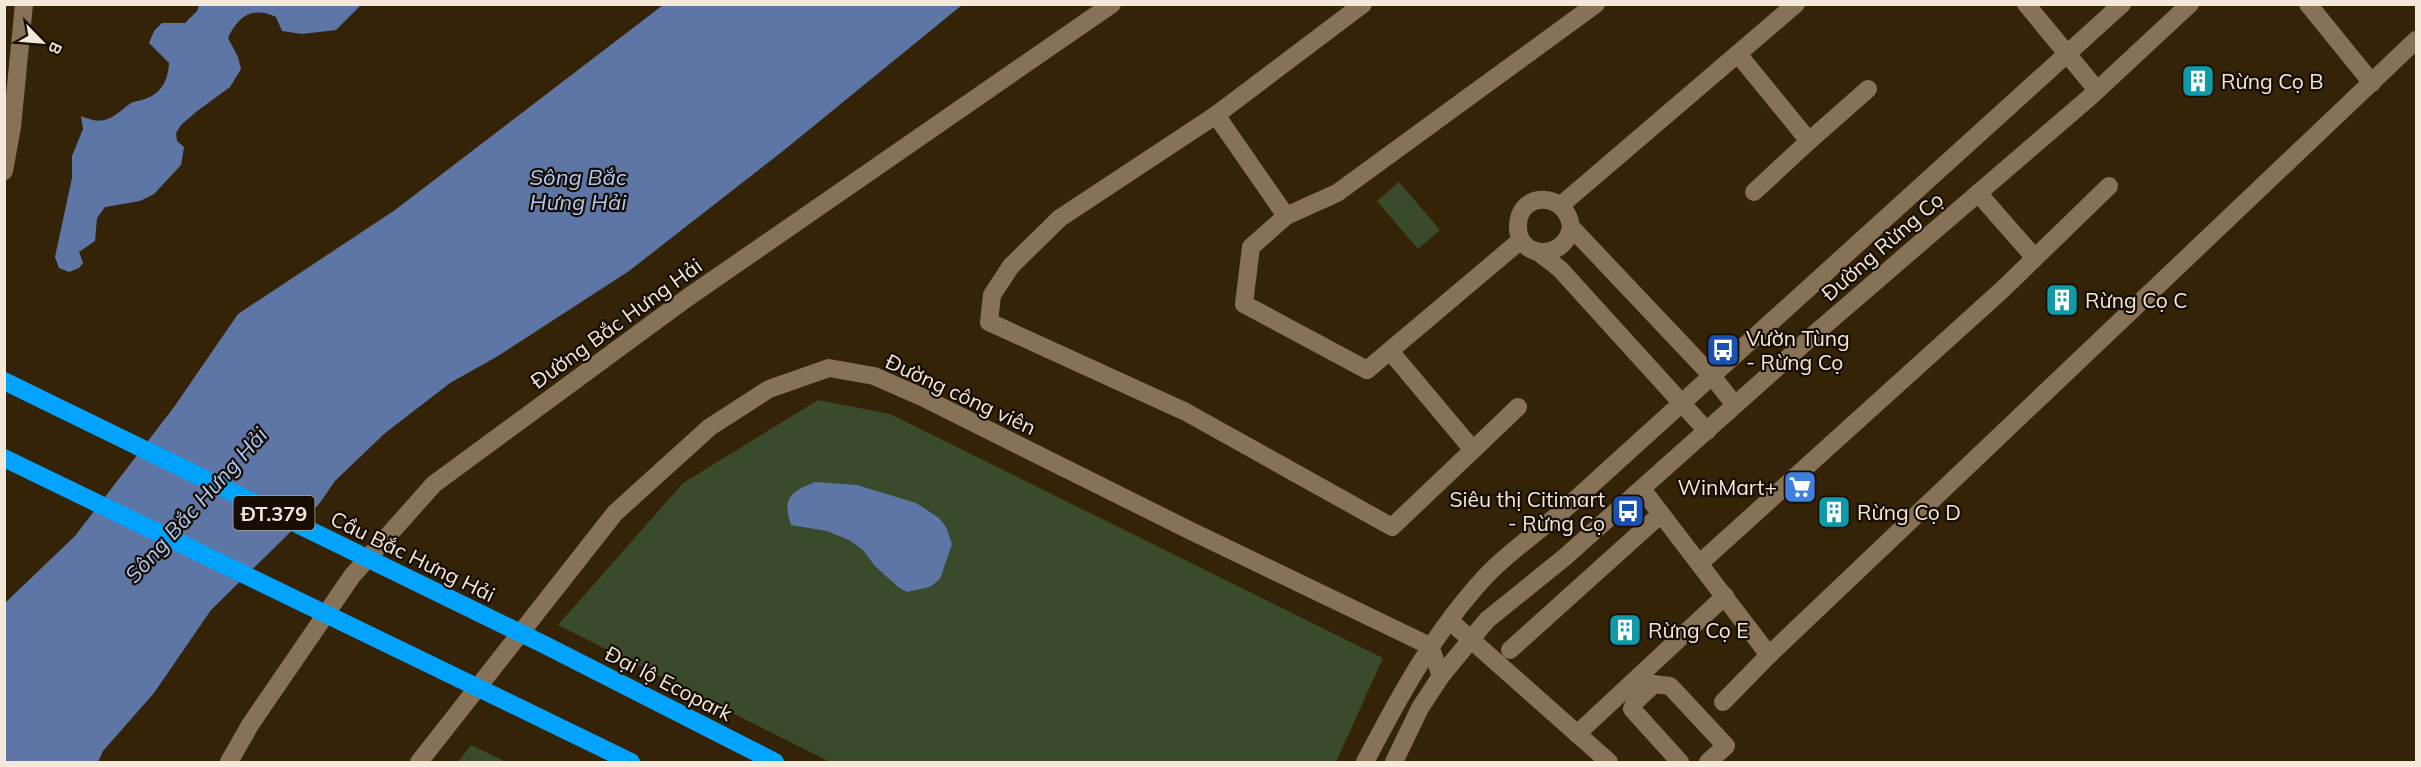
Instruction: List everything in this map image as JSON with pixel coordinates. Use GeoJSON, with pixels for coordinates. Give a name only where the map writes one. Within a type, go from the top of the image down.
{"type":"FeatureCollection","features":[{"type":"Feature","properties":{"kind":"highway","name":"Cầu Bắc Hưng Hải"},"geometry":{"type":"LineString","coordinates":[[4,381],[543,644]]}},
{"type":"Feature","properties":{"kind":"highway"},"geometry":{"type":"LineString","coordinates":[[4,458],[632,762]]}},
{"type":"Feature","properties":{"kind":"highway","name":"Đại lộ Ecopark"},"geometry":{"type":"LineString","coordinates":[[543,644],[775,762]]}},
{"type":"Feature","properties":{"kind":"street"},"geometry":{"type":"LineString","coordinates":[[4,171],[24,4]]}},
{"type":"Feature","properties":{"kind":"street","name":"Đường Bắc Hưng Hải"},"geometry":{"type":"LineString","coordinates":[[229,762],[250,725],[352,576],[434,484],[687,298],[1112,4]]}},
{"type":"Feature","properties":{"kind":"street"},"geometry":{"type":"LineString","coordinates":[[1363,4],[1216,115],[1060,218],[1011,266],[992,294],[989,322],[1186,412],[1392,527],[1518,407]]}},
{"type":"Feature","properties":{"kind":"street"},"geometry":{"type":"LineString","coordinates":[[1521,240],[1367,370],[1244,304],[1251,247],[1286,216],[1337,193],[1596,4]]}},
{"type":"Feature","properties":{"kind":"street"},"geometry":{"type":"LineString","coordinates":[[1561,206],[1796,4]]}},
{"type":"Feature","properties":{"kind":"street"},"geometry":{"type":"LineString","coordinates":[[2026,4],[2097,90]]}},
{"type":"Feature","properties":{"kind":"street","name":"Đường Rừng Cọ"},"geometry":{"type":"LineString","coordinates":[[1365,762],[1430,646],[1486,576],[1683,403],[2122,4]]}},
{"type":"Feature","properties":{"kind":"street","name":"Đường Rừng Cọ"},"geometry":{"type":"LineString","coordinates":[[1394,762],[1420,708],[1441,676],[1487,620],[1565,557],[1735,405],[2097,90],[2190,4]]}},
{"type":"Feature","properties":{"kind":"street"},"geometry":{"type":"LineString","coordinates":[[2308,4],[2372,83]]}},
{"type":"Feature","properties":{"kind":"street"},"geometry":{"type":"LineString","coordinates":[[1723,702],[1769,655],[2416,40]]}},
{"type":"Feature","properties":{"kind":"street"},"geometry":{"type":"LineString","coordinates":[[1738,54],[1809,141]]}},
{"type":"Feature","properties":{"kind":"street"},"geometry":{"type":"LineString","coordinates":[[1754,192],[1868,89]]}},
{"type":"Feature","properties":{"kind":"street"},"geometry":{"type":"LineString","coordinates":[[1216,115],[1286,216]]}},
{"type":"Feature","properties":{"kind":"street"},"geometry":{"type":"LineString","coordinates":[[1700,562],[2035,258],[2109,186]]}},
{"type":"Feature","properties":{"kind":"street"},"geometry":{"type":"LineString","coordinates":[[1978,193],[2035,258]]}},
{"type":"Feature","properties":{"kind":"street"},"geometry":{"type":"LineString","coordinates":[[1707,430],[1560,269],[1526,246],[1521,240],[1517,226],[1527,206],[1540,200],[1555,201],[1561,206],[1567,212],[1571,227],[1712,376],[1735,405]]}},
{"type":"Feature","properties":{"kind":"street"},"geometry":{"type":"LineString","coordinates":[[1538,252],[1551,251],[1563,245],[1571,227]]}},
{"type":"Feature","properties":{"kind":"street"},"geometry":{"type":"LineString","coordinates":[[1390,351],[1473,450]]}},
{"type":"Feature","properties":{"kind":"street","name":"Đường công viên"},"geometry":{"type":"LineString","coordinates":[[419,762],[615,513],[710,427],[770,389],[830,368],[874,376],[922,397],[1191,531],[1430,646]]}},
{"type":"Feature","properties":{"kind":"street"},"geometry":{"type":"LineString","coordinates":[[1642,489],[1769,655]]}},
{"type":"Feature","properties":{"kind":"street"},"geometry":{"type":"LineString","coordinates":[[1510,650],[1661,514]]}},
{"type":"Feature","properties":{"kind":"street"},"geometry":{"type":"LineString","coordinates":[[1577,734],[1725,596]]}},
{"type":"Feature","properties":{"kind":"street"},"geometry":{"type":"LineString","coordinates":[[1450,621],[1609,762]]}},
{"type":"Feature","properties":{"kind":"street"},"geometry":{"type":"LineString","coordinates":[[1430,646],[1441,676]]}},
{"type":"Feature","properties":{"kind":"street"},"geometry":{"type":"LineString","coordinates":[[1680,762],[1632,709],[1635,702],[1654,684],[1664,683],[1670,686],[1726,746],[1708,762]]}},
{"type":"Feature","properties":{"kind":"green space"},"geometry":{"type":"Polygon","coordinates":[[[1399,182],[1440,230],[1418,249],[1377,201],[1399,182]]]}},
{"type":"Feature","properties":{"kind":"green space"},"geometry":{"type":"Polygon","coordinates":[[[818,400],[890,414],[1383,658],[1336,762],[830,762],[558,625],[683,483],[818,400]]]}},
{"type":"Feature","properties":{"kind":"green space"},"geometry":{"type":"Polygon","coordinates":[[[471,745],[506,762],[458,762],[471,745]]]}},
{"type":"Feature","properties":{"kind":"water"},"geometry":{"type":"Polygon","coordinates":[[[199,5],[361,5],[336,30],[302,34],[282,31],[276,17],[260,13],[247,15],[236,24],[228,38],[238,57],[241,69],[230,87],[196,112],[181,125],[176,133],[177,141],[184,147],[181,165],[154,194],[140,201],[105,207],[97,218],[95,241],[79,252],[83,263],[79,268],[69,272],[59,268],[55,257],[72,178],[72,156],[83,129],[81,116],[97,121],[108,119],[131,103],[156,93],[163,85],[169,63],[149,43],[154,31],[162,23],[185,23],[197,11],[199,5]]]}},
{"type":"Feature","properties":{"kind":"water","name":"Sông Bắc Hưng Hải"},"geometry":{"type":"Polygon","coordinates":[[[663,5],[962,5],[783,151],[629,271],[498,356],[450,383],[384,434],[335,481],[319,504],[211,610],[154,693],[103,751],[98,762],[5,762],[5,603],[75,536],[174,407],[238,314],[395,210],[663,5]]]}},
{"type":"Feature","properties":{"kind":"water"},"geometry":{"type":"Polygon","coordinates":[[[815,482],[857,485],[916,503],[939,518],[946,527],[952,544],[940,579],[930,587],[907,592],[898,587],[875,566],[862,549],[849,540],[827,531],[791,525],[787,508],[790,497],[799,489],[815,482]]]}},
{"type":"Feature","properties":{"kind":"place","name":"Rừng Cọ B"},"geometry":{"type":"Point","coordinates":[2198,81]}},
{"type":"Feature","properties":{"kind":"place","name":"Rừng Cọ C"},"geometry":{"type":"Point","coordinates":[2062,300]}},
{"type":"Feature","properties":{"kind":"place","name":"Vườn Tùng - Rừng Cọ"},"geometry":{"type":"Point","coordinates":[1723,350]}},
{"type":"Feature","properties":{"kind":"place","name":"WinMart+"},"geometry":{"type":"Point","coordinates":[1800,487]}},
{"type":"Feature","properties":{"kind":"place","name":"Siêu thị Citimart - Rừng Cọ"},"geometry":{"type":"Point","coordinates":[1628,511]}},
{"type":"Feature","properties":{"kind":"place","name":"Rừng Cọ D"},"geometry":{"type":"Point","coordinates":[1834,512]}},
{"type":"Feature","properties":{"kind":"place","name":"Rừng Cọ E"},"geometry":{"type":"Point","coordinates":[1625,630]}}]}
